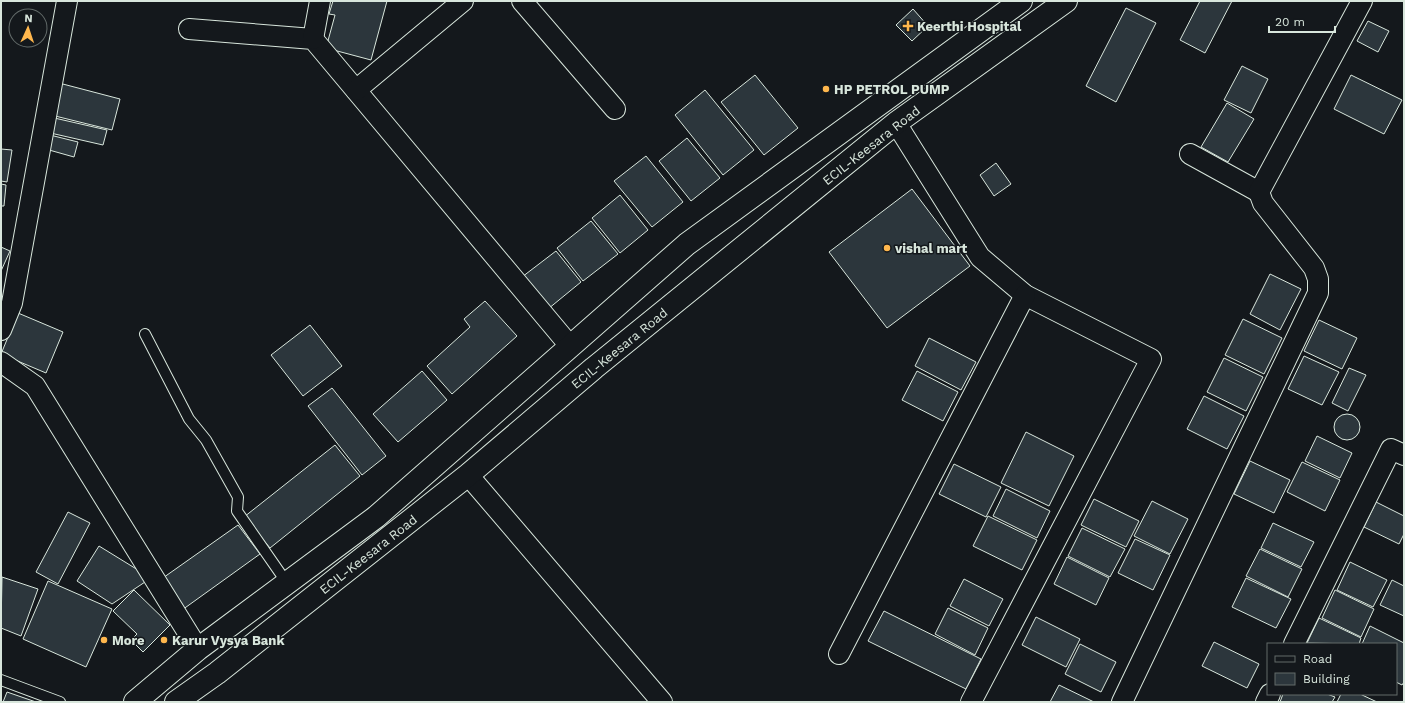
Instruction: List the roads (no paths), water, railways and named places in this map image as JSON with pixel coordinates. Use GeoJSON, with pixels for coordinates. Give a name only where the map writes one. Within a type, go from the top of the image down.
{"type":"FeatureCollection","features":[{"type":"Feature","properties":{"kind":"main road","name":"ECIL-Keesara Road"},"geometry":{"type":"LineString","coordinates":[[135,702],[198,648],[376,517],[687,244],[1021,1]]}},
{"type":"Feature","properties":{"kind":"main road","name":"ECIL-Keesara Road"},"geometry":{"type":"LineString","coordinates":[[176,702],[216,673],[468,475],[594,368],[896,123],[1066,1]]}},
{"type":"Feature","properties":{"kind":"main road"},"geometry":{"type":"LineString","coordinates":[[338,545],[355,564]]}},
{"type":"Feature","properties":{"kind":"street"},"geometry":{"type":"LineString","coordinates":[[1,330],[12,303],[67,1]]}},
{"type":"Feature","properties":{"kind":"street"},"geometry":{"type":"LineString","coordinates":[[313,39],[320,1]]}},
{"type":"Feature","properties":{"kind":"street"},"geometry":{"type":"LineString","coordinates":[[356,90],[463,1]]}},
{"type":"Feature","properties":{"kind":"street"},"geometry":{"type":"LineString","coordinates":[[522,1],[615,109]]}},
{"type":"Feature","properties":{"kind":"street"},"geometry":{"type":"LineString","coordinates":[[1259,192],[1362,1]]}},
{"type":"Feature","properties":{"kind":"street"},"geometry":{"type":"LineString","coordinates":[[190,29],[313,39],[570,346]]}},
{"type":"Feature","properties":{"kind":"street"},"geometry":{"type":"LineString","coordinates":[[896,123],[980,257],[1025,295],[1151,359],[971,702]]}},
{"type":"Feature","properties":{"kind":"street"},"geometry":{"type":"LineString","coordinates":[[1122,702],[1318,293],[1318,279],[1314,268],[1263,203],[1259,192],[1190,154]]}},
{"type":"Feature","properties":{"kind":"street"},"geometry":{"type":"LineString","coordinates":[[839,654],[1025,295]]}},
{"type":"Feature","properties":{"kind":"street"},"geometry":{"type":"LineString","coordinates":[[1,362],[35,386],[198,648]]}},
{"type":"Feature","properties":{"kind":"street"},"geometry":{"type":"LineString","coordinates":[[1294,643],[1391,448],[1404,455]]}},
{"type":"Feature","properties":{"kind":"street"},"geometry":{"type":"LineString","coordinates":[[468,475],[662,702]]}},
{"type":"Feature","properties":{"kind":"lane"},"geometry":{"type":"LineString","coordinates":[[145,334],[189,419],[206,440],[238,497],[237,511],[287,583]]}},
{"type":"Feature","properties":{"kind":"lane"},"geometry":{"type":"LineString","coordinates":[[1,680],[60,702]]}},
{"type":"Feature","properties":{"kind":"place","name":"Keerthi Hospital"},"geometry":{"type":"Point","coordinates":[908,26]}},
{"type":"Feature","properties":{"kind":"place","name":"HP PETROL PUMP"},"geometry":{"type":"Point","coordinates":[826,89]}},
{"type":"Feature","properties":{"kind":"place","name":"vishal mart"},"geometry":{"type":"Point","coordinates":[887,248]}},
{"type":"Feature","properties":{"kind":"place","name":"More"},"geometry":{"type":"Point","coordinates":[104,640]}},
{"type":"Feature","properties":{"kind":"place","name":"Karur Vysya Bank"},"geometry":{"type":"Point","coordinates":[164,640]}}]}
